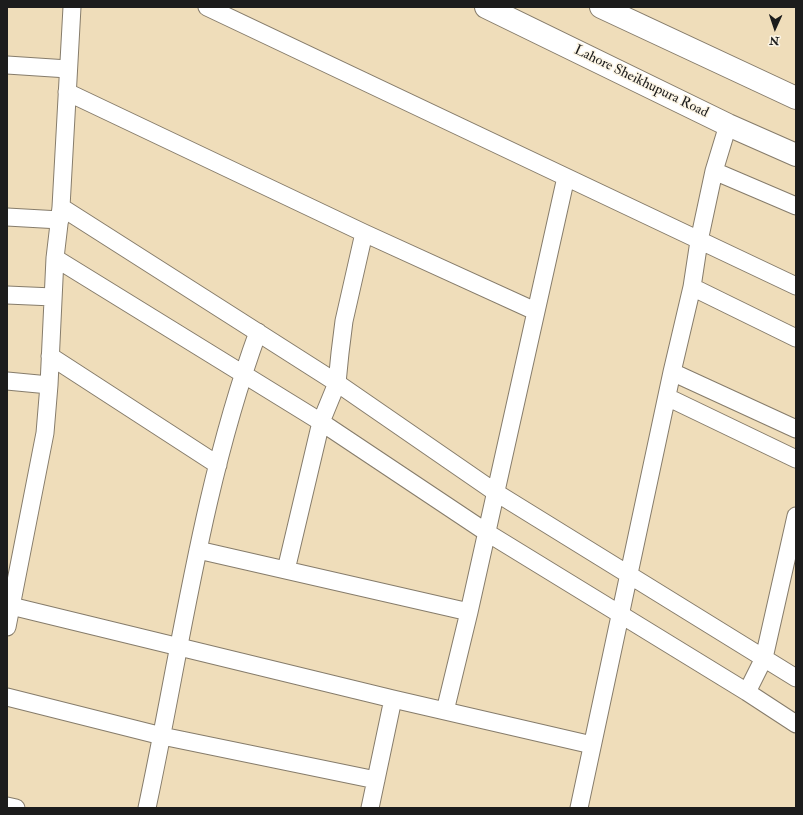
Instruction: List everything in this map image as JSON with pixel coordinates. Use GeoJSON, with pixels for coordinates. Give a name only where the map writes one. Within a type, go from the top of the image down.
{"type":"FeatureCollection","features":[{"type":"Feature","properties":{"kind":"highway","name":"Lahore Sheikhupura Road"},"geometry":{"type":"LineString","coordinates":[[486,7],[728,125],[796,155]]}},
{"type":"Feature","properties":{"kind":"highway"},"geometry":{"type":"LineString","coordinates":[[601,7],[796,98]]}},
{"type":"Feature","properties":{"kind":"street"},"geometry":{"type":"LineString","coordinates":[[7,627],[44,433],[49,385],[53,297],[60,214],[72,7]]}},
{"type":"Feature","properties":{"kind":"street"},"geometry":{"type":"LineString","coordinates":[[207,7],[796,286]]}},
{"type":"Feature","properties":{"kind":"street"},"geometry":{"type":"LineString","coordinates":[[7,65],[68,69]]}},
{"type":"Feature","properties":{"kind":"street"},"geometry":{"type":"LineString","coordinates":[[67,92],[364,233],[535,311]]}},
{"type":"Feature","properties":{"kind":"street"},"geometry":{"type":"LineString","coordinates":[[579,808],[672,372],[692,287],[699,241],[714,171],[728,125]]}},
{"type":"Feature","properties":{"kind":"street"},"geometry":{"type":"LineString","coordinates":[[714,171],[796,206]]}},
{"type":"Feature","properties":{"kind":"street"},"geometry":{"type":"LineString","coordinates":[[445,711],[469,612],[566,176]]}},
{"type":"Feature","properties":{"kind":"street"},"geometry":{"type":"LineString","coordinates":[[7,217],[60,214],[258,332],[337,383],[495,492],[796,678]]}},
{"type":"Feature","properties":{"kind":"street"},"geometry":{"type":"LineString","coordinates":[[286,570],[321,422],[337,383],[344,321],[364,233]]}},
{"type":"Feature","properties":{"kind":"street"},"geometry":{"type":"LineString","coordinates":[[56,258],[321,422],[486,532],[747,692],[796,724]]}},
{"type":"Feature","properties":{"kind":"street"},"geometry":{"type":"LineString","coordinates":[[692,287],[796,338]]}},
{"type":"Feature","properties":{"kind":"street"},"geometry":{"type":"LineString","coordinates":[[7,295],[53,297]]}},
{"type":"Feature","properties":{"kind":"street"},"geometry":{"type":"LineString","coordinates":[[147,808],[198,550],[218,465],[243,373],[258,332]]}},
{"type":"Feature","properties":{"kind":"street"},"geometry":{"type":"LineString","coordinates":[[50,356],[218,465]]}},
{"type":"Feature","properties":{"kind":"street"},"geometry":{"type":"LineString","coordinates":[[672,372],[796,429]]}},
{"type":"Feature","properties":{"kind":"street"},"geometry":{"type":"LineString","coordinates":[[7,381],[49,385]]}},
{"type":"Feature","properties":{"kind":"street"},"geometry":{"type":"LineString","coordinates":[[667,397],[796,459]]}},
{"type":"Feature","properties":{"kind":"street"},"geometry":{"type":"LineString","coordinates":[[747,692],[764,658],[796,516]]}},
{"type":"Feature","properties":{"kind":"street"},"geometry":{"type":"LineString","coordinates":[[198,550],[469,612]]}},
{"type":"Feature","properties":{"kind":"street"},"geometry":{"type":"LineString","coordinates":[[11,606],[393,699],[592,745]]}},
{"type":"Feature","properties":{"kind":"street"},"geometry":{"type":"LineString","coordinates":[[7,697],[162,736],[376,780]]}},
{"type":"Feature","properties":{"kind":"street"},"geometry":{"type":"LineString","coordinates":[[370,808],[393,699]]}},
{"type":"Feature","properties":{"kind":"street"},"geometry":{"type":"LineString","coordinates":[[7,806],[16,808]]}}]}
